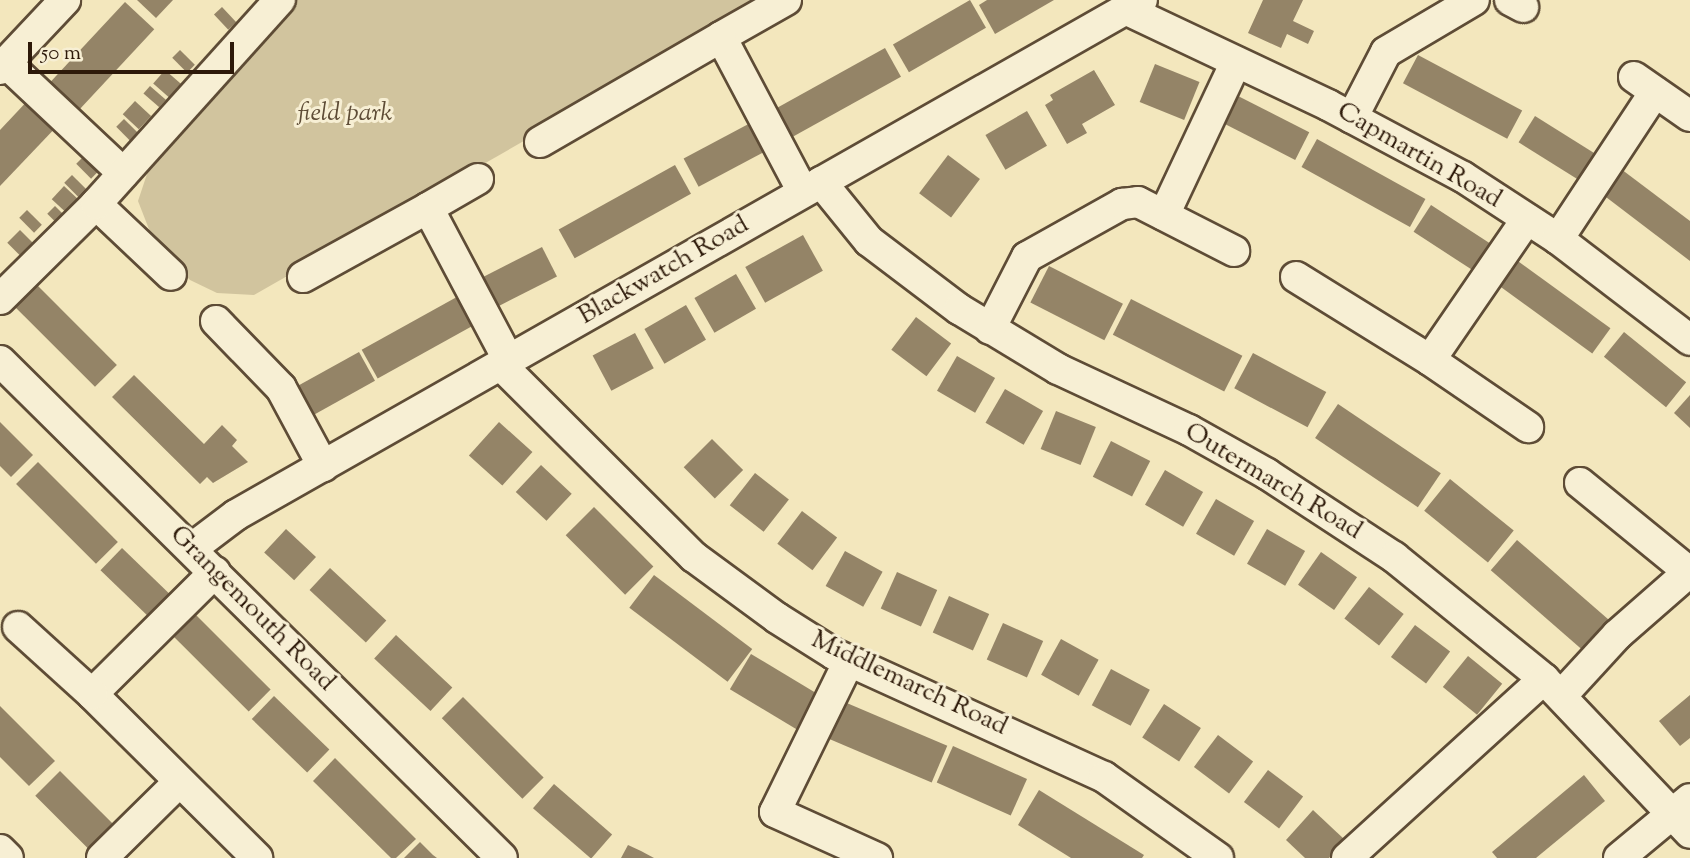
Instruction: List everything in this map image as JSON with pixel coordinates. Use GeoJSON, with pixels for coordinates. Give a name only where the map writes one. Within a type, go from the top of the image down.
{"type":"FeatureCollection","features":[{"type":"Feature","properties":{"kind":"street"},"geometry":{"type":"LineString","coordinates":[[65,0],[3,66],[123,173]]}},
{"type":"Feature","properties":{"kind":"street"},"geometry":{"type":"LineString","coordinates":[[0,299],[96,204],[280,0]]}},
{"type":"Feature","properties":{"kind":"street"},"geometry":{"type":"LineString","coordinates":[[540,142],[786,0]]}},
{"type":"Feature","properties":{"kind":"street"},"geometry":{"type":"LineString","coordinates":[[1352,118],[1386,52],[1474,0]]}},
{"type":"Feature","properties":{"kind":"street","name":"Capmartin Road"},"geometry":{"type":"LineString","coordinates":[[1124,6],[1352,118],[1463,177],[1558,239],[1690,340]]}},
{"type":"Feature","properties":{"kind":"street","name":"Blackwatch Road"},"geometry":{"type":"LineString","coordinates":[[191,549],[236,515],[1124,6]]}},
{"type":"Feature","properties":{"kind":"street","name":"Outermarch Road"},"geometry":{"type":"LineString","coordinates":[[720,37],[812,187],[869,241],[990,329],[1058,369],[1189,430],[1333,514],[1481,625],[1553,688],[1684,815]]}},
{"type":"Feature","properties":{"kind":"street"},"geometry":{"type":"LineString","coordinates":[[1164,215],[1236,62]]}},
{"type":"Feature","properties":{"kind":"street"},"geometry":{"type":"LineString","coordinates":[[1558,239],[1644,84],[1690,116]]}},
{"type":"Feature","properties":{"kind":"street"},"geometry":{"type":"LineString","coordinates":[[303,277],[478,179]]}},
{"type":"Feature","properties":{"kind":"street"},"geometry":{"type":"LineString","coordinates":[[990,329],[1027,257],[1122,204],[1139,202],[1234,251]]}},
{"type":"Feature","properties":{"kind":"street"},"geometry":{"type":"LineString","coordinates":[[96,204],[171,275]]}},
{"type":"Feature","properties":{"kind":"street","name":"Middlemarch Road"},"geometry":{"type":"LineString","coordinates":[[428,208],[505,363],[694,557],[776,618],[849,661],[1104,777],[1218,858]]}},
{"type":"Feature","properties":{"kind":"street"},"geometry":{"type":"LineString","coordinates":[[1430,360],[1527,219]]}},
{"type":"Feature","properties":{"kind":"street"},"geometry":{"type":"LineString","coordinates":[[1296,277],[1430,360],[1528,427]]}},
{"type":"Feature","properties":{"kind":"street"},"geometry":{"type":"LineString","coordinates":[[216,321],[281,388],[323,466]]}},
{"type":"Feature","properties":{"kind":"street","name":"Grangemouth Road"},"geometry":{"type":"LineString","coordinates":[[0,361],[502,858]]}},
{"type":"Feature","properties":{"kind":"street"},"geometry":{"type":"LineString","coordinates":[[1348,858],[1617,635],[1689,571],[1580,483]]}},
{"type":"Feature","properties":{"kind":"street"},"geometry":{"type":"LineString","coordinates":[[92,694],[215,572]]}},
{"type":"Feature","properties":{"kind":"street"},"geometry":{"type":"LineString","coordinates":[[19,627],[92,694],[257,858]]}},
{"type":"Feature","properties":{"kind":"street"},"geometry":{"type":"LineString","coordinates":[[849,661],[775,812],[877,858]]}},
{"type":"Feature","properties":{"kind":"street"},"geometry":{"type":"LineString","coordinates":[[102,858],[179,782]]}},
{"type":"Feature","properties":{"kind":"street"},"geometry":{"type":"LineString","coordinates":[[1619,858],[1684,815]]}},
{"type":"Feature","properties":{"kind":"street"},"geometry":{"type":"LineString","coordinates":[[0,850],[8,858]]}},
{"type":"Feature","properties":{"kind":"green space","name":"field park"},"geometry":{"type":"Polygon","coordinates":[[[293,0],[771,0],[254,295],[217,293],[190,280],[154,242],[138,201],[156,147],[293,0]]]}},
{"type":"Feature","properties":{"kind":"building"},"geometry":{"type":"Polygon","coordinates":[[[137,0],[173,0],[156,18],[137,0]]]}},
{"type":"Feature","properties":{"kind":"building"},"geometry":{"type":"Polygon","coordinates":[[[970,0],[986,28],[909,72],[893,44],[970,0]]]}},
{"type":"Feature","properties":{"kind":"building"},"geometry":{"type":"Polygon","coordinates":[[[987,0],[1054,0],[995,34],[979,5],[987,0]]]}},
{"type":"Feature","properties":{"kind":"building"},"geometry":{"type":"Polygon","coordinates":[[[1263,0],[1303,0],[1293,21],[1314,31],[1308,44],[1287,34],[1281,48],[1248,33],[1263,0]]]}},
{"type":"Feature","properties":{"kind":"building"},"geometry":{"type":"Polygon","coordinates":[[[125,2],[154,29],[70,119],[41,92],[125,2]]]}},
{"type":"Feature","properties":{"kind":"building"},"geometry":{"type":"Polygon","coordinates":[[[222,7],[236,22],[228,30],[214,15],[222,7]]]}},
{"type":"Feature","properties":{"kind":"building"},"geometry":{"type":"Polygon","coordinates":[[[885,48],[901,77],[786,141],[770,112],[885,48]]]}},
{"type":"Feature","properties":{"kind":"building"},"geometry":{"type":"Polygon","coordinates":[[[180,50],[195,65],[187,73],[172,58],[180,50]]]}},
{"type":"Feature","properties":{"kind":"building"},"geometry":{"type":"Polygon","coordinates":[[[1418,55],[1522,110],[1507,139],[1403,83],[1418,55]]]}},
{"type":"Feature","properties":{"kind":"building"},"geometry":{"type":"Polygon","coordinates":[[[1155,64],[1200,82],[1184,120],[1140,102],[1155,64]]]}},
{"type":"Feature","properties":{"kind":"building"},"geometry":{"type":"Polygon","coordinates":[[[165,70],[182,85],[171,99],[153,84],[165,70]]]}},
{"type":"Feature","properties":{"kind":"building"},"geometry":{"type":"Polygon","coordinates":[[[1094,70],[1115,105],[1082,124],[1087,133],[1067,144],[1045,105],[1053,100],[1050,95],[1094,70]]]}},
{"type":"Feature","properties":{"kind":"building"},"geometry":{"type":"Polygon","coordinates":[[[150,86],[166,100],[159,107],[143,94],[150,86]]]}},
{"type":"Feature","properties":{"kind":"building"},"geometry":{"type":"Polygon","coordinates":[[[32,96],[60,123],[0,186],[0,130],[32,96]]]}},
{"type":"Feature","properties":{"kind":"building"},"geometry":{"type":"Polygon","coordinates":[[[1238,96],[1309,132],[1295,160],[1224,124],[1238,96]]]}},
{"type":"Feature","properties":{"kind":"building"},"geometry":{"type":"Polygon","coordinates":[[[135,101],[151,116],[139,129],[123,114],[135,101]]]}},
{"type":"Feature","properties":{"kind":"building"},"geometry":{"type":"Polygon","coordinates":[[[1027,111],[1047,146],[1005,170],[985,135],[1027,111]]]}},
{"type":"Feature","properties":{"kind":"building"},"geometry":{"type":"Polygon","coordinates":[[[1535,116],[1603,158],[1586,185],[1519,142],[1535,116]]]}},
{"type":"Feature","properties":{"kind":"building"},"geometry":{"type":"Polygon","coordinates":[[[124,119],[139,134],[131,142],[116,127],[124,119]]]}},
{"type":"Feature","properties":{"kind":"building"},"geometry":{"type":"Polygon","coordinates":[[[756,120],[771,148],[699,187],[684,158],[756,120]]]}},
{"type":"Feature","properties":{"kind":"building"},"geometry":{"type":"Polygon","coordinates":[[[1317,139],[1425,199],[1410,227],[1301,167],[1317,139]]]}},
{"type":"Feature","properties":{"kind":"building"},"geometry":{"type":"Polygon","coordinates":[[[948,155],[980,179],[951,217],[919,193],[948,155]]]}},
{"type":"Feature","properties":{"kind":"building"},"geometry":{"type":"Polygon","coordinates":[[[84,156],[99,171],[91,179],[76,164],[84,156]]]}},
{"type":"Feature","properties":{"kind":"building"},"geometry":{"type":"Polygon","coordinates":[[[675,165],[691,194],[575,258],[559,229],[675,165]]]}},
{"type":"Feature","properties":{"kind":"building"},"geometry":{"type":"Polygon","coordinates":[[[1621,169],[1690,221],[1690,261],[1602,194],[1621,169]]]}},
{"type":"Feature","properties":{"kind":"building"},"geometry":{"type":"Polygon","coordinates":[[[72,175],[87,190],[79,198],[64,183],[72,175]]]}},
{"type":"Feature","properties":{"kind":"building"},"geometry":{"type":"Polygon","coordinates":[[[64,186],[81,202],[69,215],[52,199],[64,186]]]}},
{"type":"Feature","properties":{"kind":"building"},"geometry":{"type":"Polygon","coordinates":[[[1431,205],[1496,247],[1478,274],[1414,232],[1431,205]]]}},
{"type":"Feature","properties":{"kind":"building"},"geometry":{"type":"Polygon","coordinates":[[[55,206],[66,217],[59,225],[47,214],[55,206]]]}},
{"type":"Feature","properties":{"kind":"building"},"geometry":{"type":"Polygon","coordinates":[[[27,210],[42,225],[34,233],[19,218],[27,210]]]}},
{"type":"Feature","properties":{"kind":"building"},"geometry":{"type":"Polygon","coordinates":[[[20,230],[36,246],[24,259],[7,243],[20,230]]]}},
{"type":"Feature","properties":{"kind":"building"},"geometry":{"type":"Polygon","coordinates":[[[803,235],[823,271],[765,303],[745,267],[803,235]]]}},
{"type":"Feature","properties":{"kind":"building"},"geometry":{"type":"Polygon","coordinates":[[[542,247],[557,276],[489,311],[474,282],[542,247]]]}},
{"type":"Feature","properties":{"kind":"building"},"geometry":{"type":"Polygon","coordinates":[[[1515,259],[1610,328],[1592,353],[1497,284],[1515,259]]]}},
{"type":"Feature","properties":{"kind":"building"},"geometry":{"type":"Polygon","coordinates":[[[1049,266],[1123,304],[1104,340],[1030,303],[1049,266]]]}},
{"type":"Feature","properties":{"kind":"building"},"geometry":{"type":"Polygon","coordinates":[[[736,274],[756,309],[714,333],[694,298],[736,274]]]}},
{"type":"Feature","properties":{"kind":"building"},"geometry":{"type":"Polygon","coordinates":[[[37,285],[117,365],[95,387],[15,307],[37,285]]]}},
{"type":"Feature","properties":{"kind":"building"},"geometry":{"type":"Polygon","coordinates":[[[464,293],[480,322],[378,379],[362,350],[464,293]]]}},
{"type":"Feature","properties":{"kind":"building"},"geometry":{"type":"Polygon","coordinates":[[[1131,299],[1242,356],[1224,391],[1113,335],[1131,299]]]}},
{"type":"Feature","properties":{"kind":"building"},"geometry":{"type":"Polygon","coordinates":[[[686,305],[706,340],[664,364],[644,329],[686,305]]]}},
{"type":"Feature","properties":{"kind":"building"},"geometry":{"type":"Polygon","coordinates":[[[916,317],[951,343],[926,376],[891,350],[916,317]]]}},
{"type":"Feature","properties":{"kind":"building"},"geometry":{"type":"Polygon","coordinates":[[[1624,332],[1686,382],[1666,407],[1604,357],[1624,332]]]}},
{"type":"Feature","properties":{"kind":"building"},"geometry":{"type":"Polygon","coordinates":[[[635,333],[654,368],[611,391],[593,356],[635,333]]]}},
{"type":"Feature","properties":{"kind":"building"},"geometry":{"type":"Polygon","coordinates":[[[359,352],[375,381],[307,419],[291,390],[359,352]]]}},
{"type":"Feature","properties":{"kind":"building"},"geometry":{"type":"Polygon","coordinates":[[[1253,353],[1326,392],[1308,427],[1234,388],[1253,353]]]}},
{"type":"Feature","properties":{"kind":"building"},"geometry":{"type":"Polygon","coordinates":[[[957,356],[995,378],[975,413],[937,391],[957,356]]]}},
{"type":"Feature","properties":{"kind":"building"},"geometry":{"type":"Polygon","coordinates":[[[134,375],[204,444],[222,425],[237,440],[232,446],[248,462],[213,483],[207,477],[200,484],[112,397],[134,375]]]}},
{"type":"Feature","properties":{"kind":"building"},"geometry":{"type":"Polygon","coordinates":[[[1005,389],[1043,411],[1024,445],[986,423],[1005,389]]]}},
{"type":"Feature","properties":{"kind":"building"},"geometry":{"type":"Polygon","coordinates":[[[1690,395],[1690,428],[1674,413],[1690,395]]]}},
{"type":"Feature","properties":{"kind":"building"},"geometry":{"type":"Polygon","coordinates":[[[1338,404],[1441,473],[1418,507],[1315,438],[1338,404]]]}},
{"type":"Feature","properties":{"kind":"building"},"geometry":{"type":"Polygon","coordinates":[[[1056,411],[1096,427],[1081,465],[1041,449],[1056,411]]]}},
{"type":"Feature","properties":{"kind":"building"},"geometry":{"type":"Polygon","coordinates":[[[0,422],[33,455],[11,477],[0,466],[0,422]]]}},
{"type":"Feature","properties":{"kind":"building"},"geometry":{"type":"Polygon","coordinates":[[[499,422],[532,452],[502,486],[469,455],[499,422]]]}},
{"type":"Feature","properties":{"kind":"building"},"geometry":{"type":"Polygon","coordinates":[[[712,439],[743,470],[715,498],[684,467],[712,439]]]}},
{"type":"Feature","properties":{"kind":"building"},"geometry":{"type":"Polygon","coordinates":[[[1111,441],[1150,461],[1132,497],[1093,477],[1111,441]]]}},
{"type":"Feature","properties":{"kind":"building"},"geometry":{"type":"Polygon","coordinates":[[[38,462],[118,542],[96,564],[16,484],[38,462]]]}},
{"type":"Feature","properties":{"kind":"building"},"geometry":{"type":"Polygon","coordinates":[[[541,465],[572,494],[546,521],[516,492],[541,465]]]}},
{"type":"Feature","properties":{"kind":"building"},"geometry":{"type":"Polygon","coordinates":[[[1165,470],[1203,492],[1183,527],[1145,505],[1165,470]]]}},
{"type":"Feature","properties":{"kind":"building"},"geometry":{"type":"Polygon","coordinates":[[[755,473],[789,499],[764,532],[730,505],[755,473]]]}},
{"type":"Feature","properties":{"kind":"building"},"geometry":{"type":"Polygon","coordinates":[[[1450,479],[1514,531],[1488,562],[1424,511],[1450,479]]]}},
{"type":"Feature","properties":{"kind":"building"},"geometry":{"type":"Polygon","coordinates":[[[1216,499],[1254,521],[1234,556],[1196,534],[1216,499]]]}},
{"type":"Feature","properties":{"kind":"building"},"geometry":{"type":"Polygon","coordinates":[[[594,507],[653,566],[625,595],[566,535],[594,507]]]}},
{"type":"Feature","properties":{"kind":"building"},"geometry":{"type":"Polygon","coordinates":[[[802,511],[837,537],[812,570],[777,544],[802,511]]]}},
{"type":"Feature","properties":{"kind":"building"},"geometry":{"type":"Polygon","coordinates":[[[286,529],[316,557],[294,580],[264,552],[286,529]]]}},
{"type":"Feature","properties":{"kind":"building"},"geometry":{"type":"Polygon","coordinates":[[[1267,529],[1305,551],[1285,586],[1247,564],[1267,529]]]}},
{"type":"Feature","properties":{"kind":"building"},"geometry":{"type":"Polygon","coordinates":[[[1517,540],[1611,622],[1585,652],[1491,570],[1517,540]]]}},
{"type":"Feature","properties":{"kind":"building"},"geometry":{"type":"Polygon","coordinates":[[[122,548],[177,601],[155,623],[100,570],[122,548]]]}},
{"type":"Feature","properties":{"kind":"building"},"geometry":{"type":"Polygon","coordinates":[[[845,551],[883,572],[863,607],[826,586],[845,551]]]}},
{"type":"Feature","properties":{"kind":"building"},"geometry":{"type":"Polygon","coordinates":[[[1321,552],[1357,577],[1334,610],[1298,585],[1321,552]]]}},
{"type":"Feature","properties":{"kind":"building"},"geometry":{"type":"Polygon","coordinates":[[[330,568],[386,621],[366,642],[310,590],[330,568]]]}},
{"type":"Feature","properties":{"kind":"building"},"geometry":{"type":"Polygon","coordinates":[[[897,572],[937,590],[921,626],[881,609],[897,572]]]}},
{"type":"Feature","properties":{"kind":"building"},"geometry":{"type":"Polygon","coordinates":[[[654,575],[752,649],[728,682],[629,608],[654,575]]]}},
{"type":"Feature","properties":{"kind":"building"},"geometry":{"type":"Polygon","coordinates":[[[1369,587],[1404,614],[1379,646],[1344,619],[1369,587]]]}},
{"type":"Feature","properties":{"kind":"building"},"geometry":{"type":"Polygon","coordinates":[[[949,596],[989,614],[973,650],[933,633],[949,596]]]}},
{"type":"Feature","properties":{"kind":"building"},"geometry":{"type":"Polygon","coordinates":[[[190,609],[271,690],[249,712],[168,631],[190,609]]]}},
{"type":"Feature","properties":{"kind":"building"},"geometry":{"type":"Polygon","coordinates":[[[1003,623],[1043,641],[1027,677],[987,660],[1003,623]]]}},
{"type":"Feature","properties":{"kind":"building"},"geometry":{"type":"Polygon","coordinates":[[[1415,625],[1450,651],[1426,683],[1391,657],[1415,625]]]}},
{"type":"Feature","properties":{"kind":"building"},"geometry":{"type":"Polygon","coordinates":[[[396,635],[452,688],[430,711],[374,658],[396,635]]]}},
{"type":"Feature","properties":{"kind":"building"},"geometry":{"type":"Polygon","coordinates":[[[1061,639],[1099,660],[1079,696],[1041,675],[1061,639]]]}},
{"type":"Feature","properties":{"kind":"building"},"geometry":{"type":"Polygon","coordinates":[[[751,654],[823,697],[802,732],[730,689],[751,654]]]}},
{"type":"Feature","properties":{"kind":"building"},"geometry":{"type":"Polygon","coordinates":[[[1468,656],[1502,684],[1477,715],[1443,687],[1468,656]]]}},
{"type":"Feature","properties":{"kind":"building"},"geometry":{"type":"Polygon","coordinates":[[[1111,669],[1150,690],[1131,726],[1092,705],[1111,669]]]}},
{"type":"Feature","properties":{"kind":"building"},"geometry":{"type":"Polygon","coordinates":[[[1690,695],[1690,738],[1680,746],[1659,721],[1690,695]]]}},
{"type":"Feature","properties":{"kind":"building"},"geometry":{"type":"Polygon","coordinates":[[[274,696],[329,749],[307,773],[252,719],[274,696]]]}},
{"type":"Feature","properties":{"kind":"building"},"geometry":{"type":"Polygon","coordinates":[[[463,697],[544,778],[522,799],[442,718],[463,697]]]}},
{"type":"Feature","properties":{"kind":"building"},"geometry":{"type":"Polygon","coordinates":[[[835,698],[947,746],[932,782],[819,735],[835,698]]]}},
{"type":"Feature","properties":{"kind":"building"},"geometry":{"type":"Polygon","coordinates":[[[1164,704],[1201,728],[1179,762],[1142,738],[1164,704]]]}},
{"type":"Feature","properties":{"kind":"building"},"geometry":{"type":"Polygon","coordinates":[[[0,706],[55,761],[29,786],[0,757],[0,706]]]}},
{"type":"Feature","properties":{"kind":"building"},"geometry":{"type":"Polygon","coordinates":[[[1218,735],[1253,761],[1229,793],[1194,767],[1218,735]]]}},
{"type":"Feature","properties":{"kind":"building"},"geometry":{"type":"Polygon","coordinates":[[[953,746],[1027,779],[1011,815],[937,783],[953,746]]]}},
{"type":"Feature","properties":{"kind":"building"},"geometry":{"type":"Polygon","coordinates":[[[335,758],[416,839],[396,858],[391,858],[313,781],[335,758]]]}},
{"type":"Feature","properties":{"kind":"building"},"geometry":{"type":"Polygon","coordinates":[[[1268,770],[1303,796],[1279,828],[1244,802],[1268,770]]]}},
{"type":"Feature","properties":{"kind":"building"},"geometry":{"type":"Polygon","coordinates":[[[60,771],[121,832],[96,857],[35,796],[60,771]]]}},
{"type":"Feature","properties":{"kind":"building"},"geometry":{"type":"Polygon","coordinates":[[[1584,775],[1605,801],[1536,858],[1497,858],[1492,852],[1584,775]]]}},
{"type":"Feature","properties":{"kind":"building"},"geometry":{"type":"Polygon","coordinates":[[[554,784],[612,835],[590,858],[533,808],[554,784]]]}},
{"type":"Feature","properties":{"kind":"building"},"geometry":{"type":"Polygon","coordinates":[[[1039,790],[1144,855],[1142,858],[1071,858],[1018,825],[1039,790]]]}},
{"type":"Feature","properties":{"kind":"building"},"geometry":{"type":"Polygon","coordinates":[[[1313,810],[1345,840],[1329,858],[1305,858],[1286,840],[1313,810]]]}},
{"type":"Feature","properties":{"kind":"building"},"geometry":{"type":"Polygon","coordinates":[[[420,842],[433,855],[437,858],[404,858],[420,842]]]}},
{"type":"Feature","properties":{"kind":"building"},"geometry":{"type":"Polygon","coordinates":[[[628,845],[641,851],[654,858],[621,858],[628,845]]]}}]}
